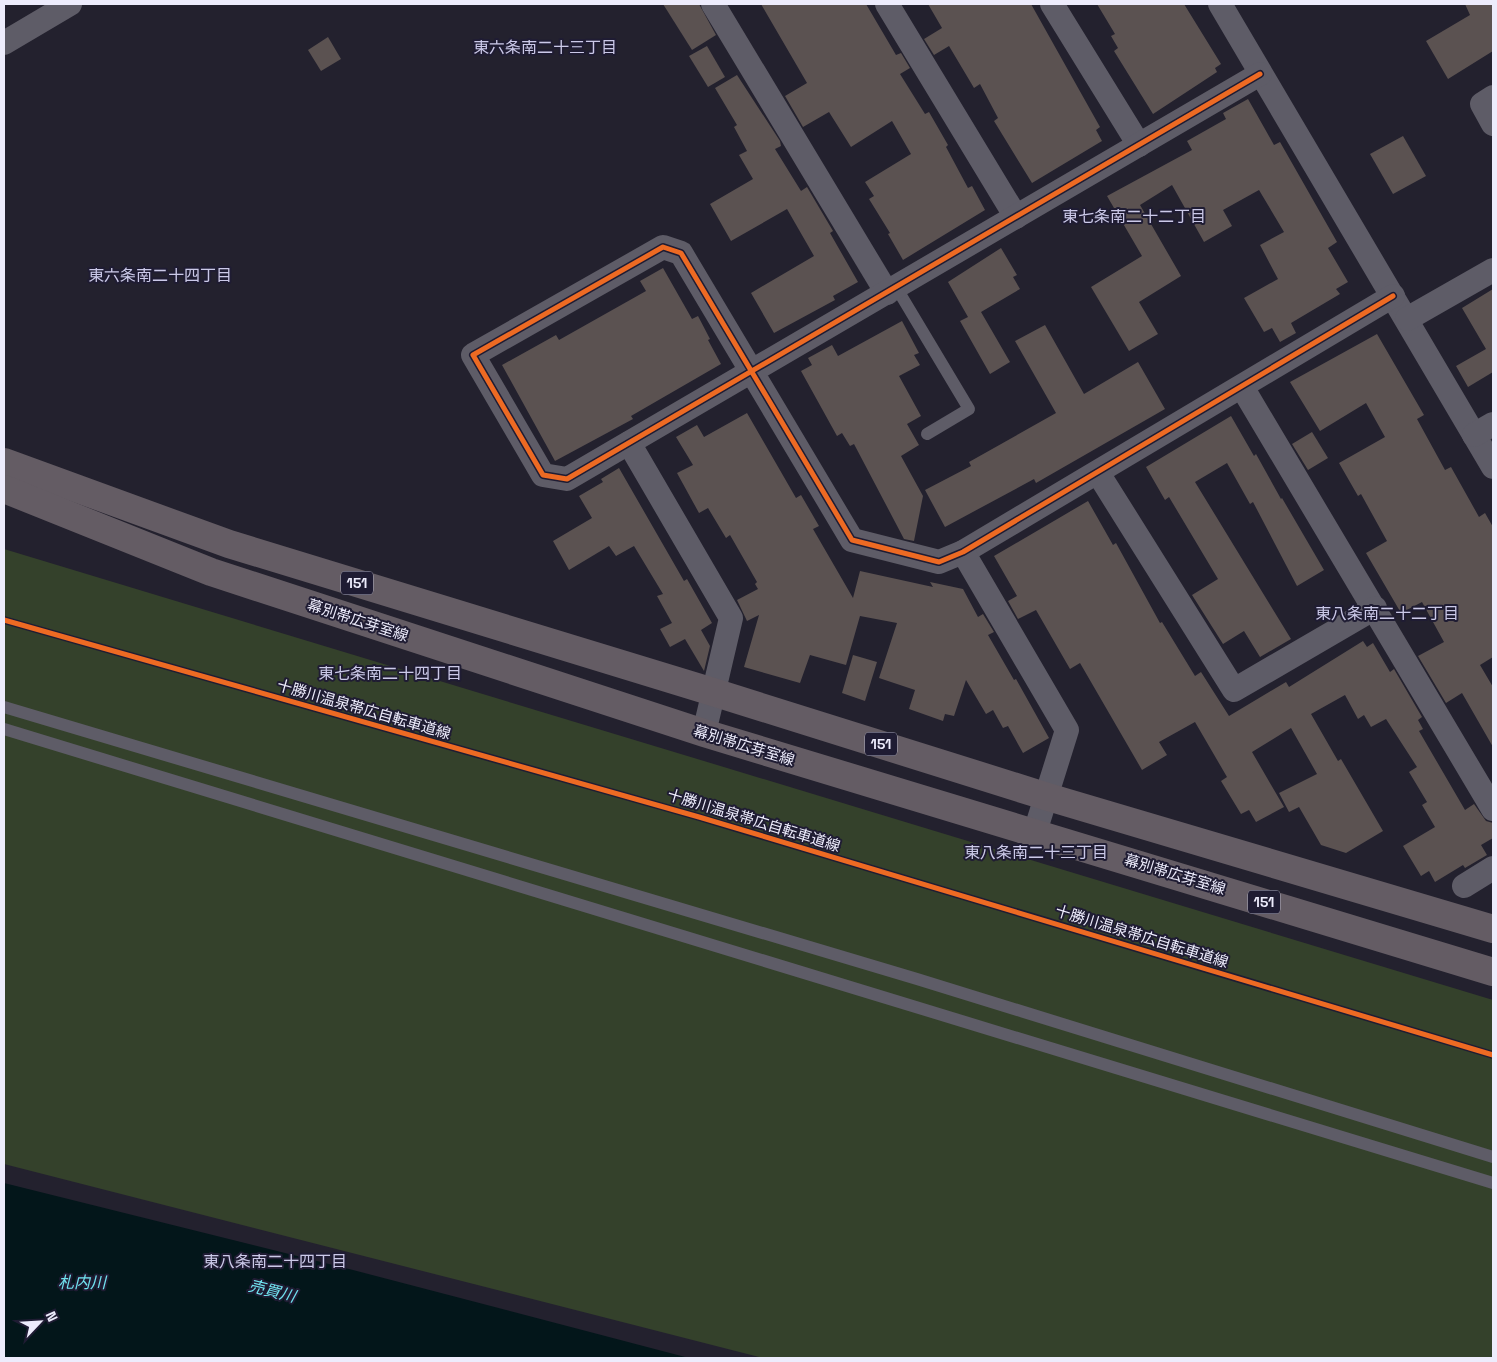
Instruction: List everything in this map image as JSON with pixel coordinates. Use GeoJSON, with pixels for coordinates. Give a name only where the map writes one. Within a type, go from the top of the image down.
{"type":"FeatureCollection","features":[{"type":"Feature","properties":{"kind":"main road","name":"151"},"geometry":{"type":"LineString","coordinates":[[4,462],[229,544],[714,692],[1048,797],[1493,929]]}},
{"type":"Feature","properties":{"kind":"main road","name":"幕別帯広芽室線"},"geometry":{"type":"LineString","coordinates":[[4,489],[211,572],[704,733],[1493,972]]}},
{"type":"Feature","properties":{"kind":"street"},"geometry":{"type":"LineString","coordinates":[[4,43],[46,10],[70,4]]}},
{"type":"Feature","properties":{"kind":"street"},"geometry":{"type":"LineString","coordinates":[[713,4],[891,290]]}},
{"type":"Feature","properties":{"kind":"street"},"geometry":{"type":"LineString","coordinates":[[887,4],[1016,217]]}},
{"type":"Feature","properties":{"kind":"street"},"geometry":{"type":"LineString","coordinates":[[1052,4],[1139,145]]}},
{"type":"Feature","properties":{"kind":"street"},"geometry":{"type":"LineString","coordinates":[[1220,4],[1407,319],[1484,430],[1493,467]]}},
{"type":"Feature","properties":{"kind":"street"},"geometry":{"type":"LineString","coordinates":[[1260,74],[751,372],[567,479],[543,475],[473,355],[664,247],[682,253],[751,372],[852,540],[939,562],[963,552],[1098,473],[1393,296]]}},
{"type":"Feature","properties":{"kind":"street"},"geometry":{"type":"LineString","coordinates":[[1493,97],[1482,104],[1493,124]]}},
{"type":"Feature","properties":{"kind":"street"},"geometry":{"type":"LineString","coordinates":[[1407,319],[1493,270]]}},
{"type":"Feature","properties":{"kind":"street"},"geometry":{"type":"LineString","coordinates":[[1242,386],[1493,809]]}},
{"type":"Feature","properties":{"kind":"street"},"geometry":{"type":"LineString","coordinates":[[629,443],[731,618],[704,733]]}},
{"type":"Feature","properties":{"kind":"street"},"geometry":{"type":"LineString","coordinates":[[1098,473],[1234,690],[1374,608]]}},
{"type":"Feature","properties":{"kind":"street"},"geometry":{"type":"LineString","coordinates":[[963,552],[1067,730],[1048,797],[1035,832]]}},
{"type":"Feature","properties":{"kind":"street"},"geometry":{"type":"LineString","coordinates":[[1464,886],[1493,868]]}},
{"type":"Feature","properties":{"kind":"lane"},"geometry":{"type":"LineString","coordinates":[[891,290],[969,409],[927,434]]}},
{"type":"Feature","properties":{"kind":"lane"},"geometry":{"type":"LineString","coordinates":[[4,706],[908,976],[1493,1157]]}},
{"type":"Feature","properties":{"kind":"lane"},"geometry":{"type":"LineString","coordinates":[[4,729],[1493,1183]]}},
{"type":"Feature","properties":{"kind":"green space"},"geometry":{"type":"Polygon","coordinates":[[[4,549],[1493,1000],[1493,1358],[763,1358],[4,1164],[4,549]]]}},
{"type":"Feature","properties":{"kind":"water","name":"札内川"},"geometry":{"type":"Polygon","coordinates":[[[4,1183],[353,1270],[689,1358],[4,1358],[4,1183]]]}},
{"type":"Feature","properties":{"kind":"building"},"geometry":{"type":"Polygon","coordinates":[[[663,4],[699,4],[716,35],[692,50],[663,4]]]}},
{"type":"Feature","properties":{"kind":"building"},"geometry":{"type":"Polygon","coordinates":[[[761,4],[866,4],[896,55],[901,53],[910,68],[900,74],[925,114],[929,112],[948,145],[946,147],[968,188],[972,186],[985,210],[903,260],[888,234],[890,233],[869,199],[874,196],[865,182],[911,154],[892,121],[851,147],[829,112],[803,127],[785,96],[807,83],[761,4]]]}},
{"type":"Feature","properties":{"kind":"building"},"geometry":{"type":"Polygon","coordinates":[[[928,4],[1031,4],[1100,127],[1096,130],[1102,141],[1032,183],[994,121],[998,118],[980,84],[974,88],[949,46],[934,55],[924,39],[942,28],[928,4]]]}},
{"type":"Feature","properties":{"kind":"building"},"geometry":{"type":"Polygon","coordinates":[[[1097,4],[1184,4],[1221,64],[1215,68],[1217,72],[1153,114],[1114,51],[1118,48],[1111,36],[1115,34],[1097,4]]]}},
{"type":"Feature","properties":{"kind":"building"},"geometry":{"type":"Polygon","coordinates":[[[1465,4],[1493,4],[1493,51],[1448,79],[1426,41],[1470,15],[1465,4]]]}},
{"type":"Feature","properties":{"kind":"building"},"geometry":{"type":"Polygon","coordinates":[[[328,37],[341,59],[321,71],[308,50],[328,37]]]}},
{"type":"Feature","properties":{"kind":"building"},"geometry":{"type":"Polygon","coordinates":[[[707,46],[725,77],[708,87],[689,56],[707,46]]]}},
{"type":"Feature","properties":{"kind":"building"},"geometry":{"type":"Polygon","coordinates":[[[737,75],[780,141],[781,146],[775,149],[801,191],[807,187],[833,231],[830,233],[858,282],[833,296],[835,300],[774,333],[751,293],[814,256],[787,209],[731,241],[710,204],[753,179],[739,155],[747,151],[734,127],[737,125],[715,88],[737,75]]]}},
{"type":"Feature","properties":{"kind":"building"},"geometry":{"type":"Polygon","coordinates":[[[1248,99],[1274,145],[1280,142],[1337,242],[1328,248],[1348,282],[1336,289],[1340,294],[1291,323],[1296,333],[1280,342],[1272,328],[1264,332],[1244,298],[1278,279],[1260,245],[1284,232],[1259,190],[1223,210],[1232,226],[1204,242],[1172,185],[1140,205],[1181,276],[1139,302],[1158,334],[1129,351],[1091,287],[1142,256],[1107,196],[1192,150],[1187,141],[1226,119],[1223,113],[1248,99]]]}},
{"type":"Feature","properties":{"kind":"building"},"geometry":{"type":"Polygon","coordinates":[[[1403,136],[1426,176],[1393,194],[1370,154],[1403,136]]]}},
{"type":"Feature","properties":{"kind":"building"},"geometry":{"type":"Polygon","coordinates":[[[1001,248],[1017,275],[1013,277],[1020,289],[981,312],[1010,362],[990,374],[960,321],[968,317],[948,282],[1001,248]]]}},
{"type":"Feature","properties":{"kind":"building"},"geometry":{"type":"Polygon","coordinates":[[[663,268],[692,319],[698,316],[721,364],[631,416],[633,419],[555,461],[502,365],[556,335],[559,340],[646,291],[640,281],[663,268]]]}},
{"type":"Feature","properties":{"kind":"building"},"geometry":{"type":"Polygon","coordinates":[[[1493,289],[1493,372],[1468,387],[1456,366],[1486,349],[1462,308],[1493,289]]]}},
{"type":"Feature","properties":{"kind":"building"},"geometry":{"type":"Polygon","coordinates":[[[902,321],[919,353],[914,355],[920,365],[899,376],[921,416],[907,424],[919,445],[901,456],[923,496],[914,541],[904,539],[854,444],[850,446],[842,433],[837,436],[801,371],[812,365],[808,358],[832,345],[838,356],[902,321]]]}},
{"type":"Feature","properties":{"kind":"building"},"geometry":{"type":"Polygon","coordinates":[[[1045,325],[1084,394],[1138,362],[1165,409],[1036,483],[1034,479],[945,527],[925,490],[971,466],[969,462],[1056,413],[1015,341],[1045,325]]]}},
{"type":"Feature","properties":{"kind":"building"},"geometry":{"type":"Polygon","coordinates":[[[1377,334],[1424,415],[1417,419],[1445,470],[1451,467],[1479,517],[1485,513],[1493,527],[1493,657],[1480,665],[1493,687],[1493,747],[1462,693],[1446,703],[1418,656],[1444,642],[1422,602],[1401,613],[1366,553],[1387,541],[1361,494],[1358,496],[1339,463],[1385,437],[1366,403],[1320,431],[1290,382],[1377,334]]]}},
{"type":"Feature","properties":{"kind":"building"},"geometry":{"type":"Polygon","coordinates":[[[747,413],[796,498],[801,495],[819,526],[813,529],[853,598],[860,571],[933,587],[930,582],[963,589],[978,617],[983,614],[994,632],[988,635],[1014,680],[1016,679],[1049,738],[1023,753],[1008,726],[1003,728],[993,710],[986,714],[966,680],[954,716],[945,714],[943,721],[909,709],[915,690],[879,678],[897,623],[860,616],[846,665],[810,655],[800,683],[744,667],[759,615],[747,621],[737,600],[758,589],[755,584],[757,582],[730,535],[726,538],[708,508],[699,513],[677,473],[693,465],[676,437],[697,425],[704,437],[747,413]]]}},
{"type":"Feature","properties":{"kind":"building"},"geometry":{"type":"Polygon","coordinates":[[[1231,416],[1254,456],[1256,454],[1324,570],[1297,586],[1253,502],[1250,504],[1227,463],[1195,482],[1291,639],[1260,657],[1244,631],[1223,644],[1192,595],[1218,579],[1169,497],[1165,500],[1146,467],[1231,416]]]}},
{"type":"Feature","properties":{"kind":"building"},"geometry":{"type":"Polygon","coordinates":[[[1312,432],[1328,458],[1308,470],[1292,444],[1312,432]]]}},
{"type":"Feature","properties":{"kind":"building"},"geometry":{"type":"Polygon","coordinates":[[[619,468],[684,581],[687,579],[712,623],[701,630],[710,646],[704,671],[685,639],[670,647],[660,629],[672,623],[657,596],[663,594],[634,546],[616,556],[609,546],[569,570],[553,541],[592,518],[579,496],[603,482],[601,479],[619,468]]]}},
{"type":"Feature","properties":{"kind":"building"},"geometry":{"type":"Polygon","coordinates":[[[1088,501],[1113,545],[1116,543],[1160,623],[1162,622],[1195,676],[1201,672],[1229,716],[1286,682],[1289,687],[1363,641],[1367,647],[1373,643],[1390,672],[1394,669],[1422,717],[1418,720],[1423,729],[1419,731],[1465,810],[1474,804],[1486,821],[1493,823],[1493,838],[1481,845],[1487,855],[1465,868],[1463,865],[1435,882],[1429,871],[1421,876],[1403,846],[1435,827],[1422,805],[1427,802],[1409,772],[1417,767],[1386,719],[1371,727],[1364,715],[1358,719],[1345,695],[1311,714],[1338,761],[1341,759],[1383,831],[1346,853],[1321,845],[1299,807],[1289,812],[1279,793],[1317,774],[1291,728],[1252,752],[1284,807],[1256,822],[1249,810],[1241,814],[1221,781],[1227,777],[1195,722],[1159,742],[1167,755],[1142,770],[1080,663],[1070,669],[1036,610],[1018,619],[1008,601],[1017,596],[994,556],[1088,501]]]}},
{"type":"Feature","properties":{"kind":"building"},"geometry":{"type":"Polygon","coordinates":[[[853,655],[877,662],[865,701],[842,693],[853,655]]]}},
{"type":"Feature","properties":{"kind":"cycle path"},"geometry":{"type":"LineString","coordinates":[[1260,74],[567,479],[543,475],[473,355],[663,247],[681,253],[852,540],[939,562],[963,552],[1393,296]]}},
{"type":"Feature","properties":{"kind":"cycle path","name":"十勝川温泉帯広自転車道線"},"geometry":{"type":"LineString","coordinates":[[4,620],[699,817],[1493,1055]]}},
{"type":"Feature","properties":{"kind":"district","name":"東六条南二十三丁目"},"geometry":{"type":"Point","coordinates":[545,47]}},
{"type":"Feature","properties":{"kind":"district","name":"東七条南二十二丁目"},"geometry":{"type":"Point","coordinates":[1134,216]}},
{"type":"Feature","properties":{"kind":"district","name":"東六条南二十四丁目"},"geometry":{"type":"Point","coordinates":[160,275]}},
{"type":"Feature","properties":{"kind":"district","name":"東八条南二十二丁目"},"geometry":{"type":"Point","coordinates":[1387,613]}},
{"type":"Feature","properties":{"kind":"district","name":"東七条南二十四丁目"},"geometry":{"type":"Point","coordinates":[390,673]}},
{"type":"Feature","properties":{"kind":"district","name":"東八条南二十三丁目"},"geometry":{"type":"Point","coordinates":[1036,852]}},
{"type":"Feature","properties":{"kind":"district","name":"東八条南二十四丁目"},"geometry":{"type":"Point","coordinates":[275,1261]}},
{"type":"Feature","properties":{"kind":"water label","name":"売買川"},"geometry":{"type":"Point","coordinates":[272,1291]}}]}
